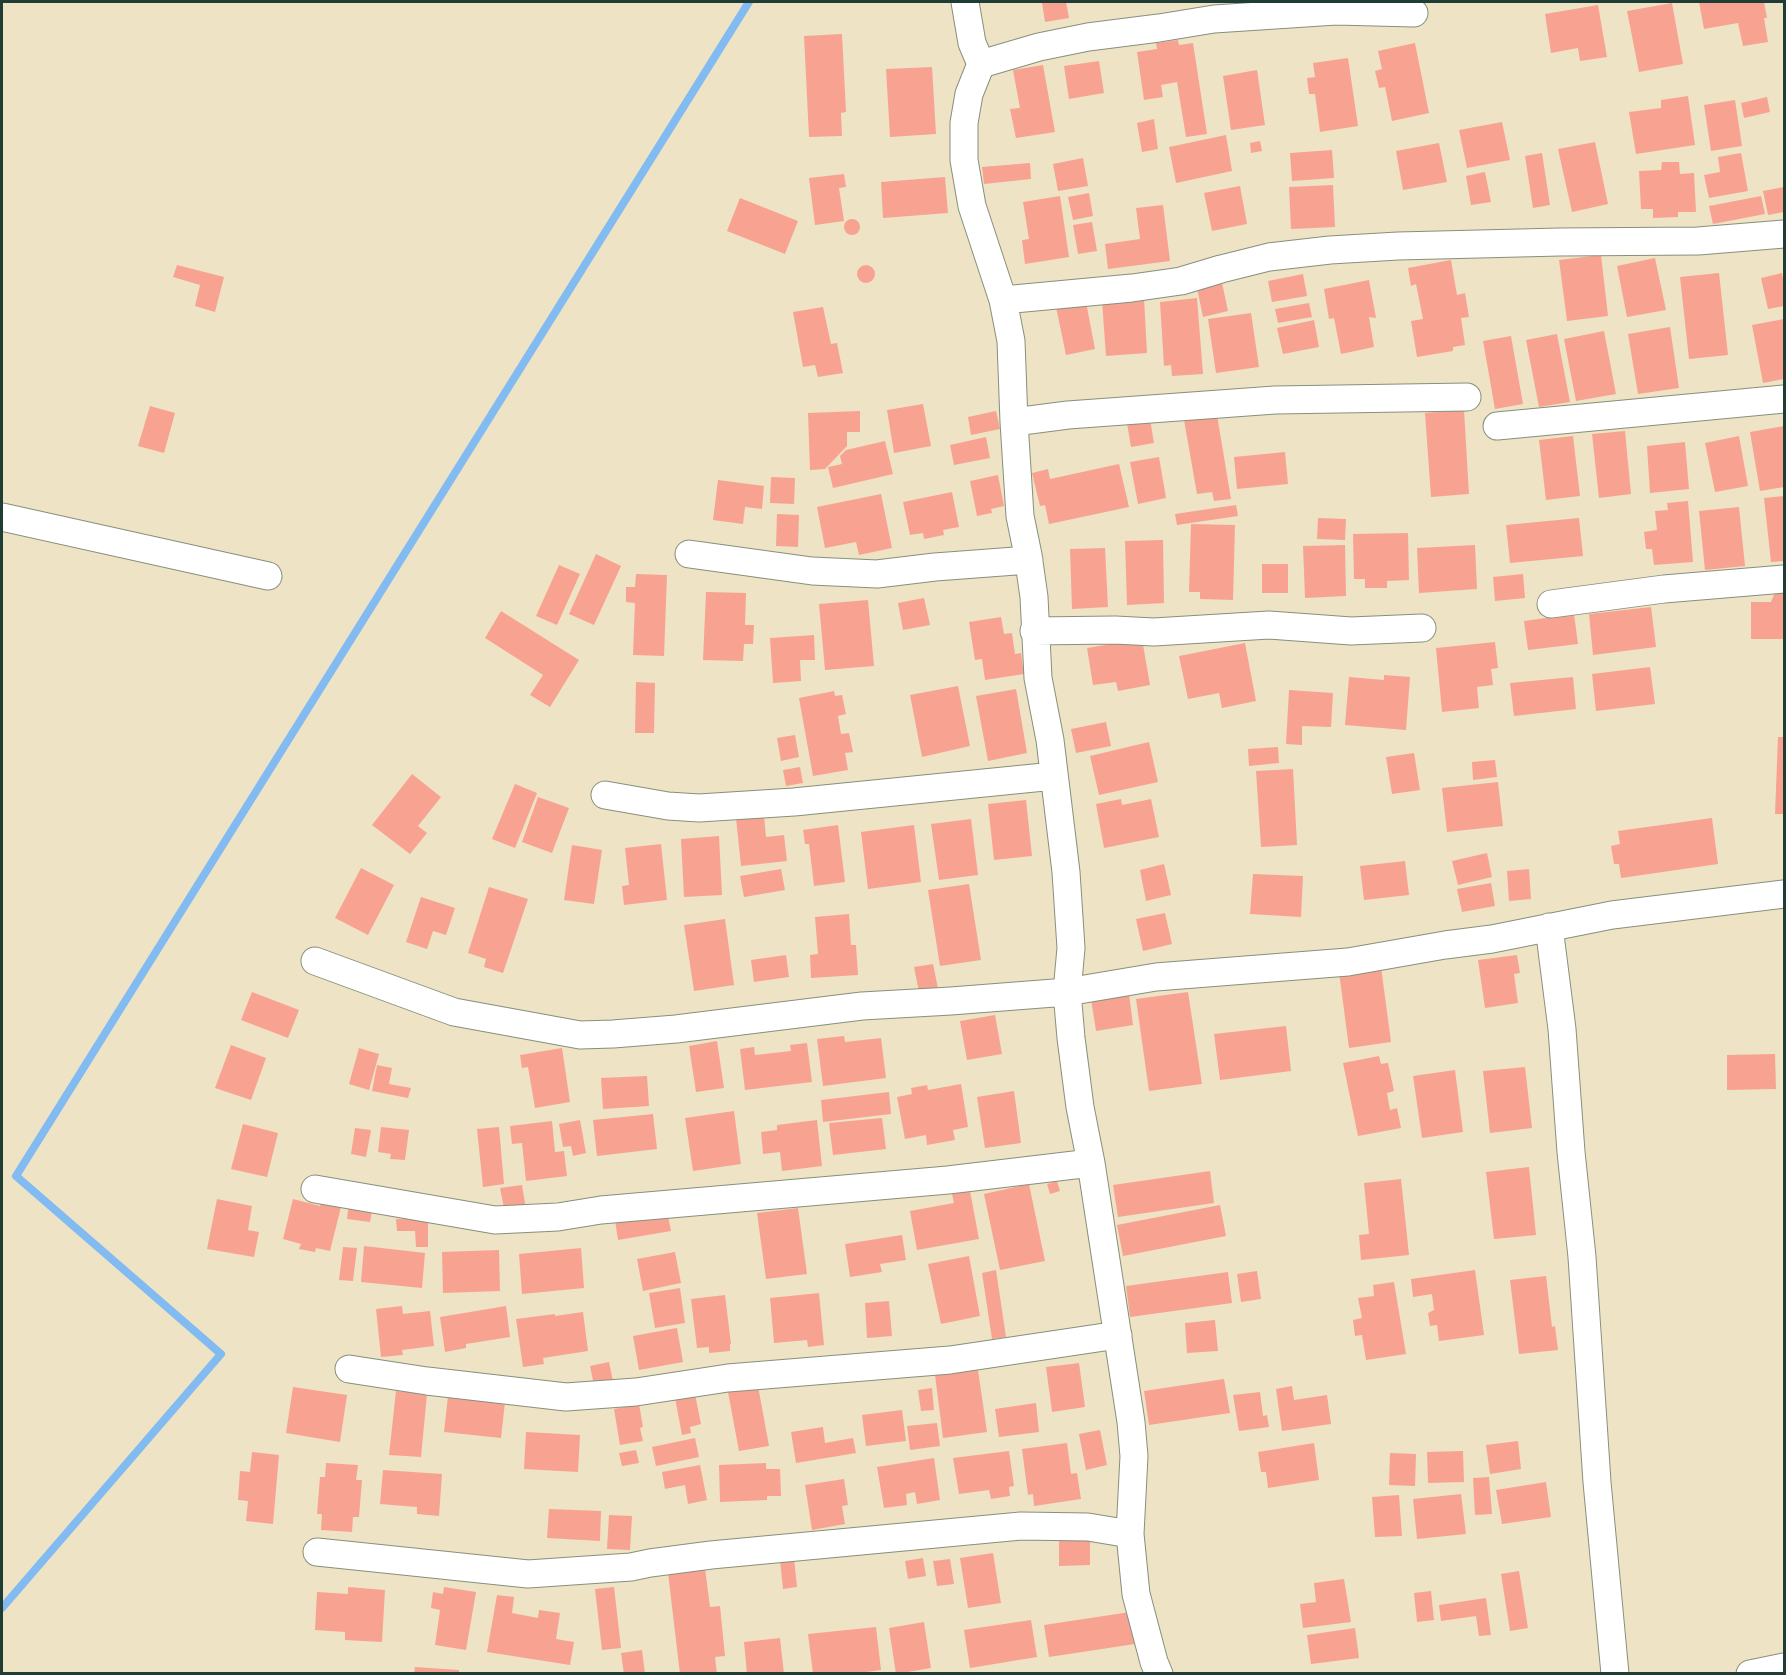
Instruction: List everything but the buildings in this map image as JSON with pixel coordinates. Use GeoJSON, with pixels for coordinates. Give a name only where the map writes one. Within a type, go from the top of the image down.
{"type":"FeatureCollection","features":[{"type":"Feature","properties":{"kind":"street"},"geometry":{"type":"LineString","coordinates":[[965,2],[972,43],[981,64],[969,94],[963,123],[964,160],[972,206],[1003,300],[1011,341],[1020,516],[1034,597],[1038,678],[1050,740],[1066,872],[1071,948],[1067,992],[1080,1107],[1091,1163],[1131,1422],[1134,1456],[1130,1534],[1137,1594],[1159,1674]]}},
{"type":"Feature","properties":{"kind":"street"},"geometry":{"type":"LineString","coordinates":[[981,64],[1039,46],[1214,19],[1336,11],[1414,13]]}},
{"type":"Feature","properties":{"kind":"street"},"geometry":{"type":"LineString","coordinates":[[1003,300],[1181,281],[1269,257],[1330,250],[1560,242],[1698,242],[1785,234]]}},
{"type":"Feature","properties":{"kind":"street"},"geometry":{"type":"LineString","coordinates":[[1014,422],[1068,415],[1275,400],[1467,397]]}},
{"type":"Feature","properties":{"kind":"street"},"geometry":{"type":"LineString","coordinates":[[1497,426],[1785,399]]}},
{"type":"Feature","properties":{"kind":"street"},"geometry":{"type":"LineString","coordinates":[[2,517],[268,576]]}},
{"type":"Feature","properties":{"kind":"street"},"geometry":{"type":"LineString","coordinates":[[689,554],[812,571],[877,574],[1029,560]]}},
{"type":"Feature","properties":{"kind":"street"},"geometry":{"type":"LineString","coordinates":[[1551,604],[1664,589],[1785,579]]}},
{"type":"Feature","properties":{"kind":"street"},"geometry":{"type":"LineString","coordinates":[[1034,632],[1115,630],[1154,632],[1269,625],[1351,631],[1422,628]]}},
{"type":"Feature","properties":{"kind":"street"},"geometry":{"type":"LineString","coordinates":[[605,795],[668,806],[699,808],[794,802],[1054,776]]}},
{"type":"Feature","properties":{"kind":"street"},"geometry":{"type":"LineString","coordinates":[[315,962],[454,1012],[580,1035],[676,1029],[862,1006],[1067,992],[1156,977],[1348,962],[1492,939],[1612,915],[1785,894]]}},
{"type":"Feature","properties":{"kind":"street"},"geometry":{"type":"LineString","coordinates":[[1549,927],[1562,1029],[1582,1257],[1597,1482],[1615,1674]]}},
{"type":"Feature","properties":{"kind":"street"},"geometry":{"type":"LineString","coordinates":[[315,1189],[495,1220],[558,1217],[682,1202],[948,1180],[1091,1163]]}},
{"type":"Feature","properties":{"kind":"street"},"geometry":{"type":"LineString","coordinates":[[349,1369],[427,1381],[566,1397],[636,1392],[728,1378],[950,1360],[1118,1335]]}},
{"type":"Feature","properties":{"kind":"street"},"geometry":{"type":"LineString","coordinates":[[317,1552],[528,1574],[631,1568],[650,1563],[711,1555],[1021,1526],[1088,1527],[1130,1534]]}},
{"type":"Feature","properties":{"kind":"street"},"geometry":{"type":"LineString","coordinates":[[1750,1674],[1785,1667]]}},
{"type":"Feature","properties":{"kind":"waterway"},"geometry":{"type":"LineString","coordinates":[[2,1608],[221,1354],[16,1176],[749,2]]}}]}
